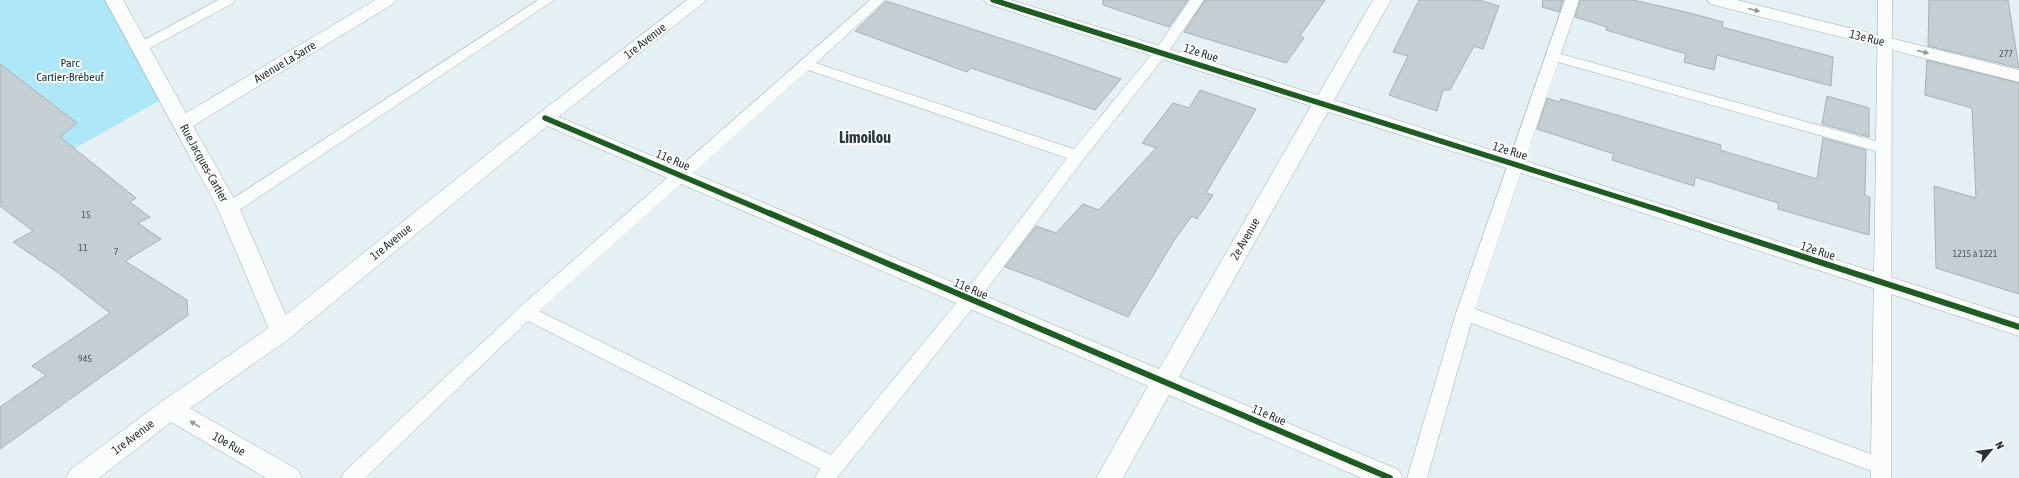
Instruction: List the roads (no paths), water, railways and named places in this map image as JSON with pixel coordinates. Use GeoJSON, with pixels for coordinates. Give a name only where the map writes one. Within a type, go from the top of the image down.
{"type":"FeatureCollection","features":[{"type":"Feature","properties":{"kind":"street","name":"Rue Jacques-Cartier"},"geometry":{"type":"LineString","coordinates":[[114,0],[229,209],[281,332]]}},
{"type":"Feature","properties":{"kind":"street","name":"Avenue La Sarre"},"geometry":{"type":"LineString","coordinates":[[182,124],[387,0]]}},
{"type":"Feature","properties":{"kind":"street","name":"1re Avenue"},"geometry":{"type":"LineString","coordinates":[[79,478],[170,409],[281,332],[545,118],[698,0]]}},
{"type":"Feature","properties":{"kind":"street","name":"12e Rue"},"geometry":{"type":"LineString","coordinates":[[993,0],[1516,164],[2019,327]]}},
{"type":"Feature","properties":{"kind":"street","name":"2e Avenue"},"geometry":{"type":"LineString","coordinates":[[1109,478],[1382,0]]}},
{"type":"Feature","properties":{"kind":"street","name":"13e Rue"},"geometry":{"type":"LineString","coordinates":[[1716,0],[2019,76]]}},
{"type":"Feature","properties":{"kind":"street","name":"11e Rue"},"geometry":{"type":"LineString","coordinates":[[545,118],[681,175],[969,300],[1390,478]]}},
{"type":"Feature","properties":{"kind":"street","name":"10e Rue"},"geometry":{"type":"LineString","coordinates":[[170,409],[290,478]]}},
{"type":"Feature","properties":{"kind":"lane"},"geometry":{"type":"LineString","coordinates":[[140,48],[228,0]]}},
{"type":"Feature","properties":{"kind":"lane"},"geometry":{"type":"LineString","coordinates":[[229,209],[547,0]]}},
{"type":"Feature","properties":{"kind":"lane"},"geometry":{"type":"LineString","coordinates":[[350,478],[526,312],[878,0]]}},
{"type":"Feature","properties":{"kind":"lane"},"geometry":{"type":"LineString","coordinates":[[526,312],[829,472],[969,300],[1077,156],[1161,52],[1197,0]]}},
{"type":"Feature","properties":{"kind":"lane"},"geometry":{"type":"LineString","coordinates":[[1417,478],[1465,313],[1572,0]]}},
{"type":"Feature","properties":{"kind":"lane"},"geometry":{"type":"LineString","coordinates":[[1465,313],[1881,472],[1885,0]]}},
{"type":"Feature","properties":{"kind":"lane"},"geometry":{"type":"LineString","coordinates":[[1553,56],[1884,148]]}},
{"type":"Feature","properties":{"kind":"lane"},"geometry":{"type":"LineString","coordinates":[[804,64],[1077,156]]}},
{"type":"Feature","properties":{"kind":"district","name":"Limoilou"},"geometry":{"type":"Point","coordinates":[865,137]}},
{"type":"Feature","properties":{"kind":"park label","name":"Parc Cartier-Brébeuf"},"geometry":{"type":"Point","coordinates":[70,70]}}]}
